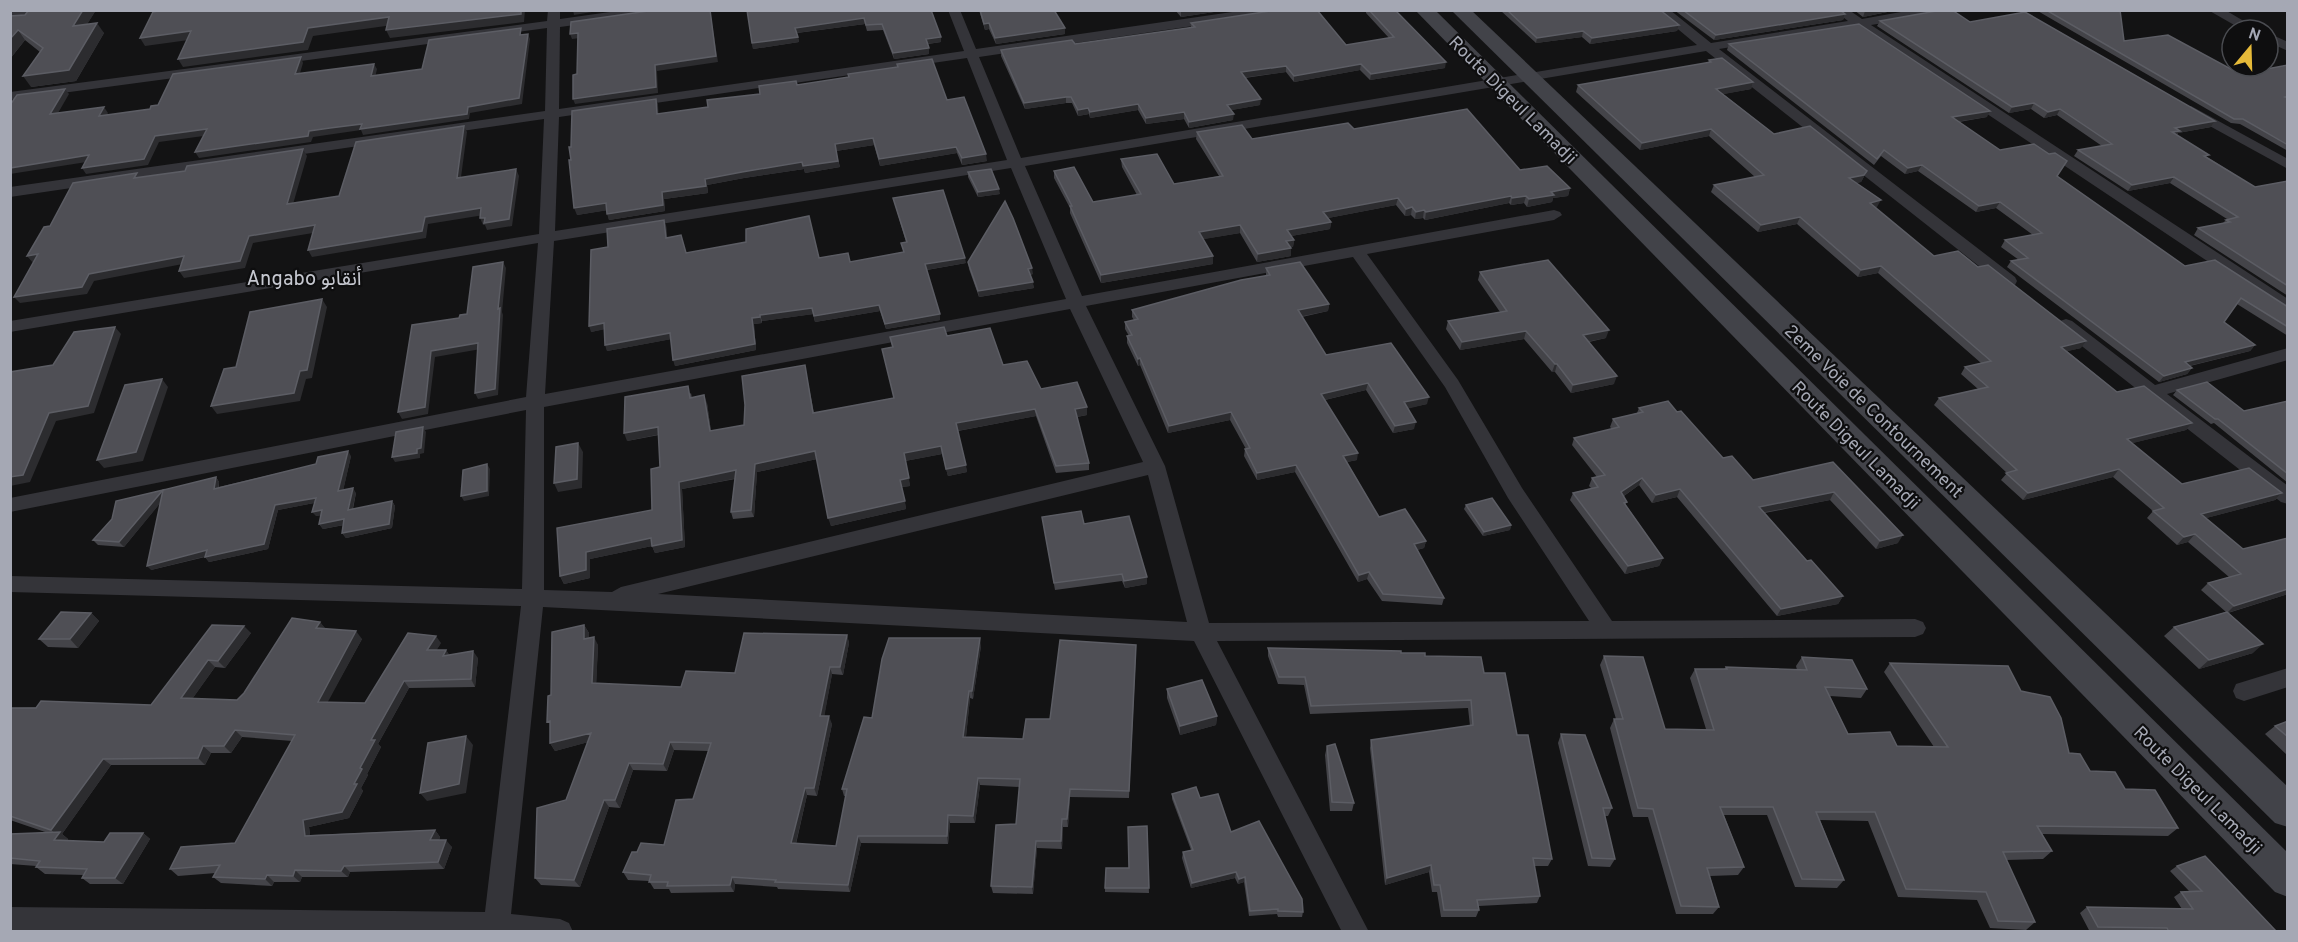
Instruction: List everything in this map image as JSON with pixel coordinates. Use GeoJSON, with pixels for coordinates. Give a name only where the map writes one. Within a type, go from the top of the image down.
{"type":"FeatureCollection","features":[{"type":"Feature","properties":{"kind":"main road","name":"Route Digeul Lamadji"},"geometry":{"type":"LineString","coordinates":[[1424,10],[2288,879]]}},
{"type":"Feature","properties":{"kind":"main road","name":"2eme Voie de Contournement"},"geometry":{"type":"LineString","coordinates":[[1460,10],[2288,811]]}},
{"type":"Feature","properties":{"kind":"street"},"geometry":{"type":"LineString","coordinates":[[10,15],[51,10]]}},
{"type":"Feature","properties":{"kind":"street"},"geometry":{"type":"LineString","coordinates":[[10,96],[554,17],[656,10]]}},
{"type":"Feature","properties":{"kind":"street"},"geometry":{"type":"LineString","coordinates":[[954,10],[1016,163],[1077,303],[1155,466],[1201,632],[1356,932]]}},
{"type":"Feature","properties":{"kind":"street"},"geometry":{"type":"LineString","coordinates":[[10,192],[1276,10]]}},
{"type":"Feature","properties":{"kind":"street"},"geometry":{"type":"LineString","coordinates":[[1661,10],[2020,290]]}},
{"type":"Feature","properties":{"kind":"street"},"geometry":{"type":"LineString","coordinates":[[1840,10],[2288,307]]}},
{"type":"Feature","properties":{"kind":"street"},"geometry":{"type":"LineString","coordinates":[[10,327],[1939,10]]}},
{"type":"Feature","properties":{"kind":"street"},"geometry":{"type":"LineString","coordinates":[[2214,10],[2230,18]]}},
{"type":"Feature","properties":{"kind":"street"},"geometry":{"type":"LineString","coordinates":[[497,925],[533,598],[535,402],[547,237],[554,17]]}},
{"type":"Feature","properties":{"kind":"street"},"geometry":{"type":"LineString","coordinates":[[2174,100],[2288,165]]}},
{"type":"Feature","properties":{"kind":"street"},"geometry":{"type":"LineString","coordinates":[[10,505],[535,402],[1554,215]]}},
{"type":"Feature","properties":{"kind":"street"},"geometry":{"type":"LineString","coordinates":[[1356,250],[1452,384],[1515,493],[1605,628]]}},
{"type":"Feature","properties":{"kind":"street"},"geometry":{"type":"LineString","coordinates":[[2058,319],[2288,497]]}},
{"type":"Feature","properties":{"kind":"street"},"geometry":{"type":"LineString","coordinates":[[2152,392],[2288,354]]}},
{"type":"Feature","properties":{"kind":"street"},"geometry":{"type":"LineString","coordinates":[[601,600],[1155,466]]}},
{"type":"Feature","properties":{"kind":"street"},"geometry":{"type":"LineString","coordinates":[[10,584],[601,600],[1201,632],[1915,628]]}},
{"type":"Feature","properties":{"kind":"street"},"geometry":{"type":"LineString","coordinates":[[2244,692],[2288,677]]}},
{"type":"Feature","properties":{"kind":"street"},"geometry":{"type":"LineString","coordinates":[[10,920],[435,928],[497,925],[561,932]]}},
{"type":"Feature","properties":{"kind":"building"},"geometry":{"type":"Polygon","coordinates":[[[29,10],[83,10],[73,26],[97,23],[69,70],[23,76],[43,48],[18,30],[10,39],[10,16],[25,15],[29,10]]]}},
{"type":"Feature","properties":{"kind":"building"},"geometry":{"type":"Polygon","coordinates":[[[162,10],[521,10],[521,14],[386,30],[389,17],[308,28],[303,42],[178,59],[191,31],[140,38],[153,12],[162,10]]]}},
{"type":"Feature","properties":{"kind":"building"},"geometry":{"type":"Polygon","coordinates":[[[655,10],[710,10],[716,56],[655,65],[656,87],[573,99],[573,75],[577,74],[578,33],[570,34],[571,22],[655,10]]]}},
{"type":"Feature","properties":{"kind":"building"},"geometry":{"type":"Polygon","coordinates":[[[747,10],[931,10],[941,37],[926,39],[929,48],[893,53],[882,24],[866,25],[864,18],[795,28],[798,37],[752,43],[747,10]]]}},
{"type":"Feature","properties":{"kind":"building"},"geometry":{"type":"Polygon","coordinates":[[[980,10],[1054,10],[1065,28],[995,38],[989,23],[984,24],[980,10]]]}},
{"type":"Feature","properties":{"kind":"building"},"geometry":{"type":"Polygon","coordinates":[[[1277,10],[1317,10],[1346,45],[1394,37],[1369,10],[1395,10],[1446,62],[1371,74],[1361,64],[1294,76],[1286,66],[1241,72],[1261,99],[1227,105],[1234,114],[1189,122],[1184,112],[1146,118],[1138,104],[1090,112],[1088,108],[1078,110],[1071,97],[1024,103],[1001,50],[1072,40],[1075,44],[1195,27],[1191,23],[1277,10]]]}},
{"type":"Feature","properties":{"kind":"building"},"geometry":{"type":"Polygon","coordinates":[[[1507,10],[1660,10],[1679,25],[1592,38],[1583,31],[1537,38],[1507,10]]]}},
{"type":"Feature","properties":{"kind":"building"},"geometry":{"type":"Polygon","coordinates":[[[1683,10],[1840,10],[1845,14],[1716,35],[1683,10]]]}},
{"type":"Feature","properties":{"kind":"building"},"geometry":{"type":"Polygon","coordinates":[[[1952,10],[1970,22],[2025,12],[2215,121],[2175,128],[2180,131],[2172,132],[2209,155],[2204,156],[2255,187],[2288,181],[2288,286],[2198,228],[2230,222],[2226,220],[2238,217],[2174,177],[2132,185],[2078,150],[2112,144],[2060,109],[2048,112],[2034,103],[2012,107],[1880,21],[1952,10]]]}},
{"type":"Feature","properties":{"kind":"building"},"geometry":{"type":"Polygon","coordinates":[[[2046,10],[2120,10],[2124,41],[2168,35],[2220,63],[2220,78],[2280,78],[2280,66],[2288,65],[2288,96],[2285,97],[2288,98],[2288,145],[2243,119],[2234,119],[2046,10]]]}},
{"type":"Feature","properties":{"kind":"building"},"geometry":{"type":"Polygon","coordinates":[[[1859,24],[1990,111],[1952,117],[2000,150],[2034,144],[2049,154],[2055,153],[2067,161],[2057,176],[2185,266],[2215,260],[2288,307],[2288,327],[2241,298],[2224,322],[2255,345],[2185,362],[2192,368],[2164,376],[2011,261],[2028,258],[2005,240],[2042,233],[2000,202],[1979,206],[1922,165],[1908,168],[1884,150],[1877,159],[1729,44],[1859,24]]]}},
{"type":"Feature","properties":{"kind":"building"},"geometry":{"type":"Polygon","coordinates":[[[521,28],[520,35],[528,34],[519,98],[468,107],[467,114],[360,129],[362,124],[330,128],[309,131],[308,136],[195,152],[207,129],[155,136],[144,159],[82,168],[89,155],[10,168],[10,105],[17,95],[65,89],[50,114],[104,107],[99,116],[150,109],[151,106],[158,105],[173,74],[301,57],[295,74],[374,64],[371,76],[422,69],[429,40],[521,28]]]}},
{"type":"Feature","properties":{"kind":"building"},"geometry":{"type":"Polygon","coordinates":[[[1722,58],[1753,82],[1716,89],[1774,134],[1810,126],[1867,171],[1864,175],[1849,178],[1881,200],[1870,203],[1934,256],[1958,251],[1978,267],[1988,265],[2086,341],[2061,347],[2117,392],[2144,386],[2192,423],[2127,439],[2182,484],[2249,468],[2282,493],[2201,514],[2243,549],[2288,538],[2288,589],[2234,606],[2208,583],[2241,574],[2195,534],[2184,537],[2153,511],[2164,508],[2119,469],[2028,493],[2006,473],[2017,470],[1939,398],[1988,387],[1965,367],[1991,361],[1881,266],[1861,270],[1800,217],[1761,225],[1714,185],[1764,175],[1711,129],[1642,143],[1578,85],[1711,62],[1709,60],[1722,58]]]}},
{"type":"Feature","properties":{"kind":"building"},"geometry":{"type":"Polygon","coordinates":[[[932,59],[947,100],[964,97],[986,154],[962,158],[956,147],[879,159],[873,138],[835,144],[838,161],[803,166],[802,162],[742,172],[705,179],[706,186],[662,192],[663,205],[607,214],[606,203],[574,208],[569,160],[571,160],[569,147],[571,147],[572,111],[656,99],[657,114],[708,107],[707,100],[760,94],[759,86],[796,81],[797,85],[849,77],[848,74],[898,67],[897,64],[932,59]]]}},
{"type":"Feature","properties":{"kind":"building"},"geometry":{"type":"Polygon","coordinates":[[[1467,109],[1520,170],[1547,166],[1570,188],[1551,192],[1554,195],[1529,199],[1526,196],[1512,198],[1511,196],[1426,212],[1424,210],[1416,212],[1412,207],[1406,209],[1398,198],[1323,212],[1331,222],[1287,230],[1294,240],[1286,241],[1291,248],[1258,254],[1240,225],[1199,232],[1213,256],[1101,275],[1070,206],[1072,206],[1054,171],[1074,167],[1093,202],[1141,194],[1121,159],[1157,154],[1174,184],[1223,176],[1197,132],[1242,125],[1252,139],[1348,123],[1354,129],[1467,109]]]}},
{"type":"Feature","properties":{"kind":"building"},"geometry":{"type":"Polygon","coordinates":[[[464,126],[457,178],[516,169],[509,219],[484,223],[485,218],[480,218],[481,208],[425,217],[422,231],[308,250],[315,225],[249,236],[240,261],[179,271],[184,256],[89,274],[82,287],[14,297],[38,254],[27,256],[44,227],[50,226],[73,183],[137,173],[134,178],[185,171],[187,166],[303,149],[287,204],[339,196],[356,142],[464,126]]]}},
{"type":"Feature","properties":{"kind":"building"},"geometry":{"type":"Polygon","coordinates":[[[991,169],[999,189],[978,192],[968,172],[991,169]]]}},
{"type":"Feature","properties":{"kind":"building"},"geometry":{"type":"Polygon","coordinates":[[[943,190],[965,258],[925,264],[940,314],[885,324],[879,305],[814,316],[812,308],[760,315],[760,317],[752,318],[755,344],[673,360],[670,333],[605,345],[604,323],[589,326],[591,250],[608,247],[607,229],[664,220],[666,238],[681,235],[686,253],[746,242],[746,229],[809,216],[819,258],[848,253],[850,262],[904,252],[901,243],[907,242],[893,198],[943,190]]]}},
{"type":"Feature","properties":{"kind":"building"},"geometry":{"type":"Polygon","coordinates":[[[1005,201],[1032,268],[1028,269],[1033,282],[978,291],[968,262],[1005,201]]]}},
{"type":"Feature","properties":{"kind":"building"},"geometry":{"type":"Polygon","coordinates":[[[1548,260],[1609,330],[1583,335],[1617,376],[1573,385],[1526,331],[1462,342],[1448,321],[1507,311],[1480,272],[1548,260]]]}},
{"type":"Feature","properties":{"kind":"building"},"geometry":{"type":"Polygon","coordinates":[[[503,262],[498,309],[500,308],[495,389],[475,393],[478,343],[431,351],[425,407],[398,412],[412,325],[459,318],[460,315],[467,314],[473,267],[503,262]]]}},
{"type":"Feature","properties":{"kind":"building"},"geometry":{"type":"Polygon","coordinates":[[[1300,262],[1329,304],[1298,310],[1326,355],[1391,343],[1429,397],[1404,402],[1416,422],[1395,426],[1368,383],[1321,394],[1358,453],[1343,456],[1379,517],[1405,509],[1426,541],[1414,544],[1444,598],[1383,594],[1369,572],[1359,575],[1296,465],[1257,473],[1245,449],[1250,448],[1231,412],[1169,426],[1140,358],[1138,359],[1127,336],[1132,335],[1125,322],[1138,319],[1132,310],[1241,280],[1270,275],[1266,268],[1300,262]]]}},
{"type":"Feature","properties":{"kind":"building"},"geometry":{"type":"Polygon","coordinates":[[[322,299],[307,370],[300,371],[294,393],[211,406],[224,369],[236,367],[250,312],[322,299]]]}},
{"type":"Feature","properties":{"kind":"building"},"geometry":{"type":"Polygon","coordinates":[[[115,327],[88,406],[49,413],[23,475],[10,477],[10,372],[53,365],[74,332],[115,327]]]}},
{"type":"Feature","properties":{"kind":"building"},"geometry":{"type":"Polygon","coordinates":[[[944,327],[947,336],[990,328],[1003,365],[1027,361],[1041,389],[1077,382],[1087,407],[1075,409],[1089,463],[1056,466],[1035,409],[956,423],[966,465],[946,469],[941,446],[904,453],[909,478],[900,480],[905,501],[828,518],[815,451],[755,464],[751,510],[731,512],[736,470],[679,482],[682,540],[652,546],[651,538],[586,552],[586,570],[560,576],[557,528],[652,510],[651,469],[660,467],[658,427],[624,433],[625,397],[688,386],[690,398],[704,395],[710,431],[744,425],[745,405],[742,376],[805,365],[813,413],[894,398],[882,349],[893,347],[890,337],[944,327]]]}},
{"type":"Feature","properties":{"kind":"building"},"geometry":{"type":"Polygon","coordinates":[[[162,379],[136,452],[97,460],[125,385],[162,379]]]}},
{"type":"Feature","properties":{"kind":"building"},"geometry":{"type":"Polygon","coordinates":[[[2207,382],[2244,411],[2288,401],[2288,474],[2177,390],[2207,382]]]}},
{"type":"Feature","properties":{"kind":"building"},"geometry":{"type":"Polygon","coordinates":[[[1668,401],[1677,412],[1681,411],[1723,458],[1732,456],[1753,480],[1833,462],[1903,535],[1880,541],[1834,492],[1759,507],[1807,561],[1811,560],[1843,596],[1781,609],[1680,489],[1656,495],[1642,478],[1621,492],[1627,502],[1624,503],[1663,558],[1628,566],[1573,493],[1598,487],[1592,478],[1605,475],[1574,438],[1619,427],[1613,419],[1643,412],[1639,408],[1668,401]]]}},
{"type":"Feature","properties":{"kind":"building"},"geometry":{"type":"Polygon","coordinates":[[[423,427],[421,448],[417,449],[417,453],[392,457],[396,432],[423,427]]]}},
{"type":"Feature","properties":{"kind":"building"},"geometry":{"type":"Polygon","coordinates":[[[578,443],[577,479],[554,483],[556,447],[578,443]]]}},
{"type":"Feature","properties":{"kind":"building"},"geometry":{"type":"Polygon","coordinates":[[[348,451],[338,491],[353,488],[348,510],[392,501],[389,524],[342,533],[344,519],[319,524],[322,510],[312,512],[316,498],[275,505],[264,544],[205,557],[207,550],[147,566],[163,490],[216,477],[214,489],[316,464],[318,457],[348,451]]]}},
{"type":"Feature","properties":{"kind":"building"},"geometry":{"type":"Polygon","coordinates":[[[487,464],[487,491],[461,496],[463,470],[487,464]]]}},
{"type":"Feature","properties":{"kind":"building"},"geometry":{"type":"Polygon","coordinates":[[[163,490],[119,542],[93,540],[112,519],[116,501],[163,490]]]}},
{"type":"Feature","properties":{"kind":"building"},"geometry":{"type":"Polygon","coordinates":[[[1492,498],[1511,525],[1484,532],[1466,505],[1492,498]]]}},
{"type":"Feature","properties":{"kind":"building"},"geometry":{"type":"Polygon","coordinates":[[[1081,511],[1084,524],[1129,516],[1147,577],[1124,581],[1122,574],[1054,583],[1042,517],[1081,511]]]}},
{"type":"Feature","properties":{"kind":"building"},"geometry":{"type":"Polygon","coordinates":[[[61,612],[91,613],[70,639],[39,639],[61,612]]]}},
{"type":"Feature","properties":{"kind":"building"},"geometry":{"type":"Polygon","coordinates":[[[2227,612],[2263,644],[2209,660],[2174,627],[2227,612]]]}},
{"type":"Feature","properties":{"kind":"building"},"geometry":{"type":"Polygon","coordinates":[[[292,618],[320,622],[316,628],[356,631],[318,702],[365,703],[408,633],[436,636],[427,650],[446,650],[443,656],[473,651],[471,679],[404,681],[371,740],[375,740],[360,768],[362,769],[354,784],[357,784],[342,812],[303,820],[305,836],[435,830],[430,840],[446,840],[438,862],[344,866],[341,871],[295,870],[293,876],[267,875],[265,879],[213,877],[220,865],[170,869],[181,847],[235,843],[295,735],[235,730],[224,746],[203,746],[198,758],[103,759],[51,830],[10,816],[10,708],[36,708],[41,701],[151,705],[212,625],[244,626],[218,661],[208,660],[181,698],[237,700],[244,693],[292,618]]]}},
{"type":"Feature","properties":{"kind":"building"},"geometry":{"type":"Polygon","coordinates":[[[584,625],[584,639],[594,637],[592,683],[681,687],[686,671],[735,673],[744,633],[847,635],[840,667],[830,667],[820,716],[829,716],[814,788],[805,788],[791,843],[836,846],[847,789],[842,789],[864,717],[872,718],[882,659],[889,638],[980,638],[972,691],[969,691],[963,737],[1023,739],[1026,719],[1050,719],[1060,640],[1136,645],[1129,791],[1070,789],[1067,819],[1062,819],[1061,841],[1036,841],[1032,887],[991,886],[996,825],[1016,824],[1020,779],[978,778],[973,816],[948,815],[947,836],[858,836],[848,885],[775,882],[776,880],[732,877],[730,885],[667,886],[668,882],[649,882],[651,875],[623,872],[632,852],[637,852],[641,843],[664,845],[676,800],[693,799],[711,743],[670,742],[663,764],[629,763],[615,800],[604,800],[574,880],[535,878],[537,808],[566,800],[591,733],[550,743],[550,721],[547,722],[548,696],[551,695],[552,632],[584,625]]]}},
{"type":"Feature","properties":{"kind":"building"},"geometry":{"type":"Polygon","coordinates":[[[1268,648],[1401,651],[1401,653],[1425,653],[1425,656],[1481,657],[1484,673],[1505,673],[1517,735],[1528,735],[1552,859],[1533,858],[1540,896],[1477,900],[1479,910],[1444,910],[1440,885],[1434,885],[1431,865],[1387,878],[1371,740],[1473,725],[1471,700],[1311,706],[1305,677],[1279,677],[1268,648]]]}},
{"type":"Feature","properties":{"kind":"building"},"geometry":{"type":"Polygon","coordinates":[[[1604,656],[1643,657],[1665,729],[1714,730],[1695,669],[1727,669],[1726,667],[1807,670],[1802,657],[1852,660],[1867,689],[1825,687],[1848,734],[1890,732],[1897,746],[1948,747],[1890,663],[2008,666],[2021,691],[2050,697],[2061,718],[2069,753],[2080,754],[2090,771],[2115,772],[2125,789],[2155,790],[2178,828],[2037,826],[2052,851],[2003,852],[2035,922],[1998,921],[1986,892],[1906,889],[1875,812],[1816,812],[1844,880],[1802,879],[1773,807],[1720,807],[1744,867],[1707,868],[1719,907],[1681,906],[1653,809],[1638,808],[1614,719],[1623,719],[1604,656]]]}},
{"type":"Feature","properties":{"kind":"building"},"geometry":{"type":"Polygon","coordinates":[[[1202,680],[1217,716],[1180,726],[1167,689],[1202,680]]]}},
{"type":"Feature","properties":{"kind":"building"},"geometry":{"type":"Polygon","coordinates":[[[2288,721],[2288,737],[2275,726],[2288,721]]]}},
{"type":"Feature","properties":{"kind":"building"},"geometry":{"type":"Polygon","coordinates":[[[1561,734],[1585,735],[1612,808],[1603,808],[1615,859],[1592,858],[1561,734]]]}},
{"type":"Feature","properties":{"kind":"building"},"geometry":{"type":"Polygon","coordinates":[[[466,736],[459,784],[420,793],[428,743],[466,736]]]}},
{"type":"Feature","properties":{"kind":"building"},"geometry":{"type":"Polygon","coordinates":[[[1335,744],[1354,803],[1332,802],[1327,746],[1335,744]]]}},
{"type":"Feature","properties":{"kind":"building"},"geometry":{"type":"Polygon","coordinates":[[[1196,787],[1200,798],[1218,794],[1231,832],[1259,821],[1302,899],[1303,912],[1278,911],[1278,909],[1250,911],[1245,877],[1239,879],[1236,872],[1192,883],[1183,852],[1193,850],[1172,794],[1196,787]]]}},
{"type":"Feature","properties":{"kind":"building"},"geometry":{"type":"Polygon","coordinates":[[[1147,826],[1149,888],[1105,888],[1106,868],[1129,868],[1128,827],[1147,826]]]}},
{"type":"Feature","properties":{"kind":"building"},"geometry":{"type":"Polygon","coordinates":[[[60,832],[54,840],[104,842],[110,833],[143,833],[115,878],[82,878],[87,869],[36,867],[40,861],[10,858],[10,834],[60,832]]]}},
{"type":"Feature","properties":{"kind":"building"},"geometry":{"type":"Polygon","coordinates":[[[2205,856],[2276,931],[2169,932],[2167,928],[2098,927],[2087,907],[2193,909],[2181,892],[2202,891],[2177,866],[2205,856]]]}},
{"type":"Feature","properties":{"kind":"district","name":"Angabo أنقابو"},"geometry":{"type":"Point","coordinates":[304,278]}}]}
